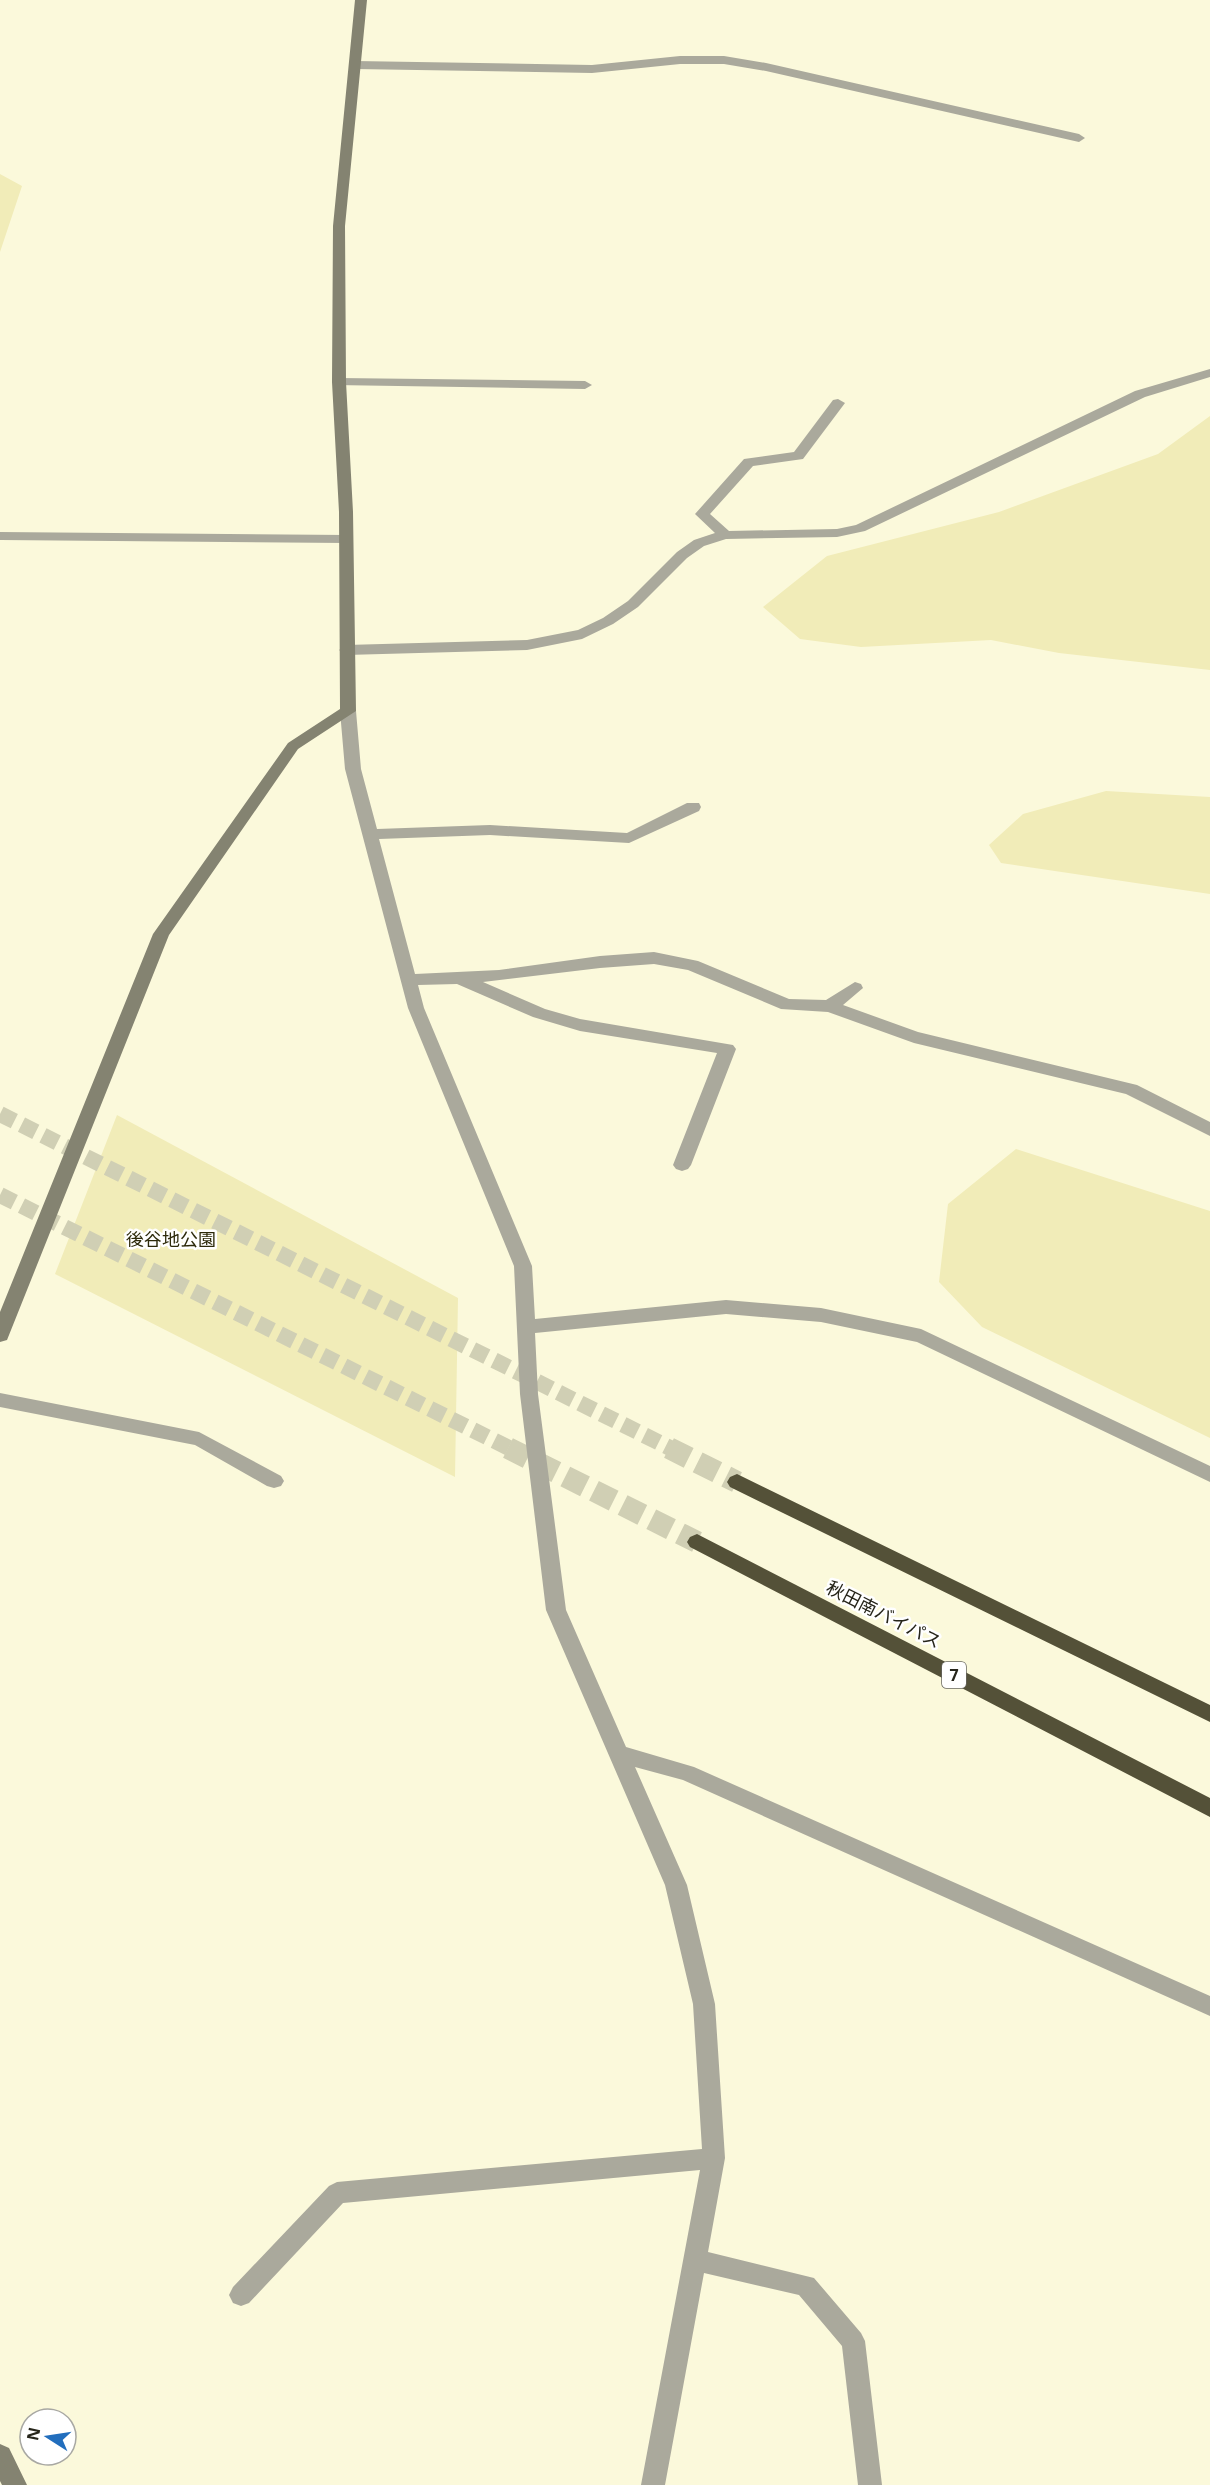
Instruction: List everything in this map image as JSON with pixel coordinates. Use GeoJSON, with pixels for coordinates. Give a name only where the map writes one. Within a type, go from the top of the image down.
{"type":"FeatureCollection","features":[{"type":"Feature","properties":{"kind":"highway"},"geometry":{"type":"LineString","coordinates":[[737,1482],[1210,1714]]}},
{"type":"Feature","properties":{"kind":"highway","name":"秋田南バイパス"},"geometry":{"type":"LineString","coordinates":[[698,1542],[1210,1808]]}},
{"type":"Feature","properties":{"kind":"street"},"geometry":{"type":"LineString","coordinates":[[362,0],[339,226],[339,382],[346,539],[348,711],[353,769],[416,1008],[523,1266],[530,1394],[556,1610],[676,1885],[704,2004],[714,2158],[653,2485]]}},
{"type":"Feature","properties":{"kind":"street"},"geometry":{"type":"LineString","coordinates":[[355,65],[592,69],[680,60],[724,60],[766,67],[1079,138]]}},
{"type":"Feature","properties":{"kind":"street"},"geometry":{"type":"LineString","coordinates":[[346,650],[527,645],[582,634],[608,621],[633,604],[682,555],[699,543],[725,535],[837,533],[860,528],[1140,394],[1210,373]]}},
{"type":"Feature","properties":{"kind":"street"},"geometry":{"type":"LineString","coordinates":[[339,382],[585,385]]}},
{"type":"Feature","properties":{"kind":"street"},"geometry":{"type":"LineString","coordinates":[[725,535],[702,514],[749,462],[798,456],[838,403]]}},
{"type":"Feature","properties":{"kind":"street"},"geometry":{"type":"LineString","coordinates":[[0,536],[346,539]]}},
{"type":"Feature","properties":{"kind":"street"},"geometry":{"type":"LineString","coordinates":[[0,1335],[161,934],[293,746],[348,711]]}},
{"type":"Feature","properties":{"kind":"street"},"geometry":{"type":"LineString","coordinates":[[371,834],[490,830],[629,838],[693,807]]}},
{"type":"Feature","properties":{"kind":"street"},"geometry":{"type":"LineString","coordinates":[[409,980],[500,976],[600,962],[654,958],[692,965],[787,1005],[829,1006],[914,1036],[1131,1089],[1210,1130]]}},
{"type":"Feature","properties":{"kind":"street"},"geometry":{"type":"LineString","coordinates":[[459,978],[539,1013],[580,1025],[727,1049],[682,1165]]}},
{"type":"Feature","properties":{"kind":"street"},"geometry":{"type":"LineString","coordinates":[[829,1006],[855,988]]}},
{"type":"Feature","properties":{"kind":"street"},"geometry":{"type":"LineString","coordinates":[[526,1327],[726,1307],[821,1315],[921,1336],[1210,1475]]}},
{"type":"Feature","properties":{"kind":"street"},"geometry":{"type":"LineString","coordinates":[[0,1400],[199,1439],[274,1481]]}},
{"type":"Feature","properties":{"kind":"street"},"geometry":{"type":"LineString","coordinates":[[619,1754],[687,1773],[1210,2006]]}},
{"type":"Feature","properties":{"kind":"street"},"geometry":{"type":"LineString","coordinates":[[242,2295],[337,2193],[714,2158]]}},
{"type":"Feature","properties":{"kind":"street"},"geometry":{"type":"LineString","coordinates":[[695,2260],[806,2286],[853,2341],[870,2485]]}},
{"type":"Feature","properties":{"kind":"street"},"geometry":{"type":"LineString","coordinates":[[0,2456],[15,2485]]}},
{"type":"Feature","properties":{"kind":"green space"},"geometry":{"type":"Polygon","coordinates":[[[0,174],[22,186],[0,252],[0,174]]]}},
{"type":"Feature","properties":{"kind":"green space"},"geometry":{"type":"Polygon","coordinates":[[[1210,416],[1210,670],[1059,653],[991,640],[861,647],[800,639],[763,607],[827,556],[999,512],[1158,454],[1210,416]]]}},
{"type":"Feature","properties":{"kind":"green space"},"geometry":{"type":"Polygon","coordinates":[[[1106,791],[1210,797],[1210,894],[1001,863],[989,845],[1023,814],[1106,791]]]}},
{"type":"Feature","properties":{"kind":"green space","name":"後谷地公園"},"geometry":{"type":"Polygon","coordinates":[[[117,1115],[458,1298],[455,1477],[55,1274],[117,1115]]]}},
{"type":"Feature","properties":{"kind":"green space"},"geometry":{"type":"Polygon","coordinates":[[[1016,1149],[1210,1211],[1210,1438],[982,1327],[939,1282],[948,1204],[1016,1149]]]}},
{"type":"Feature","properties":{"kind":"tunnel"},"geometry":{"type":"LineString","coordinates":[[0,1114],[672,1449]]}},
{"type":"Feature","properties":{"kind":"tunnel"},"geometry":{"type":"LineString","coordinates":[[0,1195],[511,1449]]}},
{"type":"Feature","properties":{"kind":"tunnel"},"geometry":{"type":"LineString","coordinates":[[508,1448],[697,1542]]}},
{"type":"Feature","properties":{"kind":"tunnel"},"geometry":{"type":"LineString","coordinates":[[669,1448],[737,1482]]}}]}
